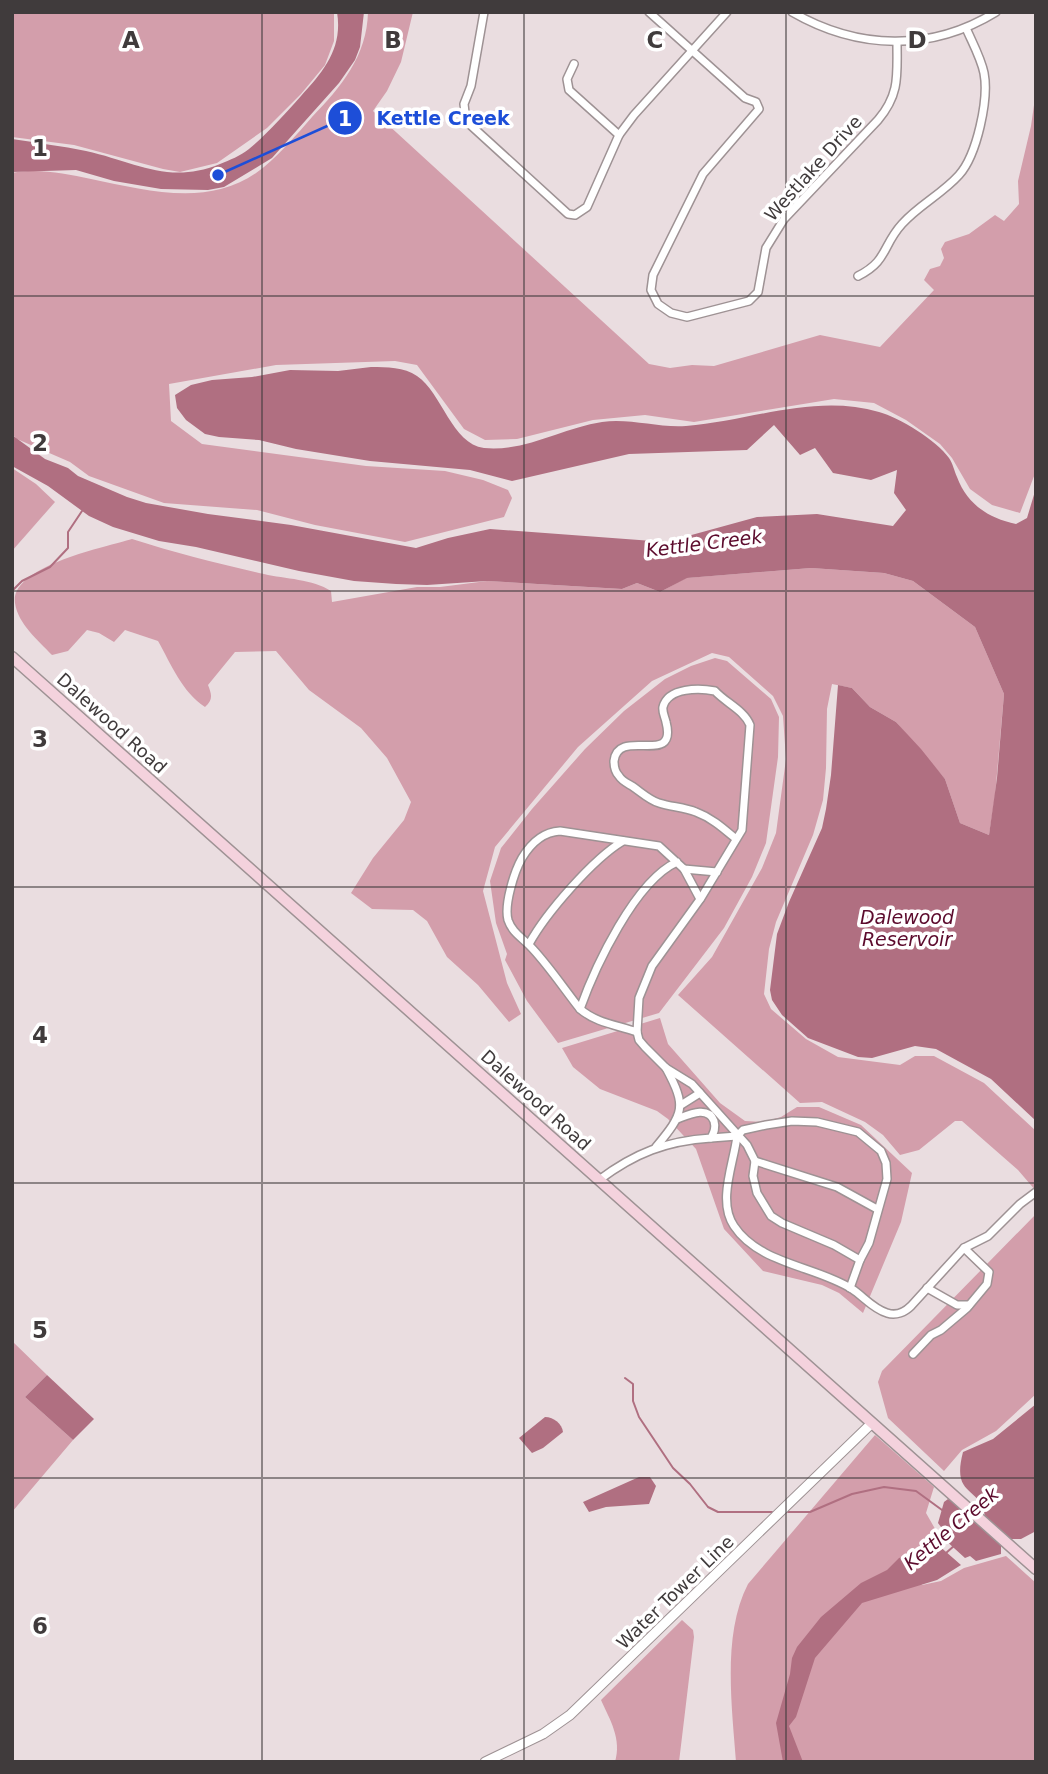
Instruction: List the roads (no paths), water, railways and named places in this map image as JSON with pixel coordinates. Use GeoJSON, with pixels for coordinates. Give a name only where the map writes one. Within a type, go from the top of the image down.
{"type":"FeatureCollection","features":[{"type":"Feature","properties":{"kind":"main road","name":"Dalewood Road"},"geometry":{"type":"LineString","coordinates":[[12,657],[1036,1569]]}},
{"type":"Feature","properties":{"kind":"street"},"geometry":{"type":"LineString","coordinates":[[484,12],[471,86],[464,104],[466,121],[568,214],[575,215],[587,207],[619,135],[727,12]]}},
{"type":"Feature","properties":{"kind":"street","name":"Westlake Drive"},"geometry":{"type":"LineString","coordinates":[[649,12],[745,99],[756,102],[760,109],[702,174],[653,275],[651,290],[658,303],[671,313],[687,317],[749,301],[758,292],[766,248],[784,219],[890,104],[897,85],[897,43]]}},
{"type":"Feature","properties":{"kind":"street"},"geometry":{"type":"LineString","coordinates":[[793,12],[819,26],[846,35],[897,43],[966,28],[996,12]]}},
{"type":"Feature","properties":{"kind":"street"},"geometry":{"type":"LineString","coordinates":[[858,276],[877,265],[902,224],[959,176],[972,155],[985,98],[985,85],[982,67],[966,28]]}},
{"type":"Feature","properties":{"kind":"street"},"geometry":{"type":"LineString","coordinates":[[574,64],[567,79],[569,90],[619,135]]}},
{"type":"Feature","properties":{"kind":"street"},"geometry":{"type":"LineString","coordinates":[[656,1147],[677,1119],[681,1105],[666,1068],[639,1040],[636,1016],[639,998],[652,966],[717,872],[742,830],[750,725],[747,716],[715,691],[691,690],[674,693],[665,702],[662,710],[667,728],[662,744],[656,747],[628,744],[615,754],[617,774],[622,780],[660,803],[694,811],[714,820],[736,839]]}},
{"type":"Feature","properties":{"kind":"street"},"geometry":{"type":"LineString","coordinates":[[637,1032],[588,1016],[529,944],[511,927],[507,917],[507,902],[519,863],[525,852],[541,836],[550,832],[560,831],[659,846],[684,869],[699,899]]}},
{"type":"Feature","properties":{"kind":"street"},"geometry":{"type":"LineString","coordinates":[[529,944],[550,913],[594,864],[623,841]]}},
{"type":"Feature","properties":{"kind":"street"},"geometry":{"type":"LineString","coordinates":[[580,1009],[604,951],[634,904],[655,877],[677,862]]}},
{"type":"Feature","properties":{"kind":"street"},"geometry":{"type":"LineString","coordinates":[[684,869],[717,872]]}},
{"type":"Feature","properties":{"kind":"street"},"geometry":{"type":"LineString","coordinates":[[666,1068],[680,1075],[700,1093],[747,1145],[755,1161],[753,1176],[761,1202],[771,1216],[860,1260]]}},
{"type":"Feature","properties":{"kind":"street"},"geometry":{"type":"LineString","coordinates":[[681,1105],[700,1093]]}},
{"type":"Feature","properties":{"kind":"street"},"geometry":{"type":"LineString","coordinates":[[677,1119],[704,1112],[711,1116],[715,1124],[711,1138]]}},
{"type":"Feature","properties":{"kind":"street"},"geometry":{"type":"LineString","coordinates":[[850,1288],[869,1243],[887,1179],[886,1163],[881,1151],[858,1132],[817,1122],[792,1121],[743,1130],[737,1136],[727,1186],[729,1216],[734,1227],[747,1240],[770,1254],[850,1288],[878,1309],[894,1315],[905,1311],[964,1248],[988,1236],[1011,1212],[1036,1192]]}},
{"type":"Feature","properties":{"kind":"street"},"geometry":{"type":"LineString","coordinates":[[599,1180],[620,1164],[656,1147],[687,1140],[737,1136]]}},
{"type":"Feature","properties":{"kind":"street"},"geometry":{"type":"LineString","coordinates":[[755,1161],[837,1187],[877,1209]]}},
{"type":"Feature","properties":{"kind":"street"},"geometry":{"type":"LineString","coordinates":[[913,1354],[931,1335],[941,1330],[969,1305],[987,1284],[989,1272],[964,1248]]}},
{"type":"Feature","properties":{"kind":"street"},"geometry":{"type":"LineString","coordinates":[[927,1288],[957,1305],[969,1305]]}},
{"type":"Feature","properties":{"kind":"street","name":"Water Tower Line"},"geometry":{"type":"LineString","coordinates":[[485,1762],[543,1734],[570,1715],[872,1423]]}},
{"type":"Feature","properties":{"kind":"water"},"geometry":{"type":"Polygon","coordinates":[[[337,12],[364,12],[360,47],[355,60],[339,83],[272,158],[224,187],[208,190],[161,189],[114,181],[76,170],[12,172],[12,139],[86,151],[168,172],[201,170],[235,158],[269,130],[324,68],[337,37],[337,12]]]}},
{"type":"Feature","properties":{"kind":"water","name":"Dalewood Reservoir"},"geometry":{"type":"Polygon","coordinates":[[[371,367],[401,369],[417,376],[434,394],[455,428],[473,444],[484,448],[529,443],[602,422],[686,426],[831,405],[879,412],[907,424],[927,437],[949,458],[966,495],[996,518],[1016,524],[1027,518],[1036,488],[1036,1121],[991,1079],[936,1049],[915,1046],[872,1058],[858,1057],[808,1038],[782,1015],[772,1000],[770,990],[777,934],[822,828],[826,809],[838,685],[852,688],[870,707],[896,722],[945,779],[960,823],[989,835],[1004,694],[975,627],[913,581],[884,573],[811,568],[687,578],[660,592],[637,583],[622,589],[487,581],[427,585],[354,581],[159,541],[113,527],[89,516],[48,486],[12,466],[12,435],[45,459],[68,468],[78,476],[146,503],[291,525],[416,548],[490,529],[666,542],[757,517],[817,514],[893,526],[906,510],[894,493],[897,470],[871,480],[833,473],[815,448],[800,455],[774,425],[747,450],[629,454],[512,481],[470,470],[370,461],[259,440],[205,434],[186,420],[177,408],[175,395],[191,385],[212,380],[252,377],[290,370],[338,371],[371,367]]]}},
{"type":"Feature","properties":{"kind":"water"},"geometry":{"type":"Polygon","coordinates":[[[47,1375],[94,1419],[73,1440],[25,1397],[47,1375]]]}},
{"type":"Feature","properties":{"kind":"water"},"geometry":{"type":"Polygon","coordinates":[[[1036,1404],[1036,1531],[1021,1539],[1001,1542],[1001,1554],[976,1561],[970,1556],[965,1558],[944,1539],[947,1535],[938,1523],[944,1502],[948,1499],[960,1504],[978,1519],[985,1516],[978,1499],[963,1484],[960,1467],[963,1452],[993,1439],[1036,1404]]]}},
{"type":"Feature","properties":{"kind":"water"},"geometry":{"type":"Polygon","coordinates":[[[545,1417],[557,1422],[563,1432],[532,1453],[519,1438],[545,1417]]]}},
{"type":"Feature","properties":{"kind":"water"},"geometry":{"type":"Polygon","coordinates":[[[639,1477],[650,1477],[656,1486],[649,1504],[606,1507],[589,1512],[583,1502],[639,1477]]]}},
{"type":"Feature","properties":{"kind":"water","name":"Kettle Creek"},"geometry":{"type":"Polygon","coordinates":[[[937,1544],[961,1565],[937,1580],[862,1603],[815,1658],[796,1717],[789,1726],[803,1762],[783,1762],[776,1723],[797,1647],[821,1617],[861,1583],[887,1570],[899,1558],[937,1544]]]}},
{"type":"Feature","properties":{"kind":"waterway"},"geometry":{"type":"LineString","coordinates":[[12,591],[22,581],[50,567],[68,548],[68,532],[82,511]]}},
{"type":"Feature","properties":{"kind":"waterway"},"geometry":{"type":"LineString","coordinates":[[625,1378],[633,1384],[633,1401],[639,1417],[673,1468],[708,1507],[718,1512],[772,1512]]}},
{"type":"Feature","properties":{"kind":"waterway"},"geometry":{"type":"LineString","coordinates":[[788,1512],[810,1512],[852,1494],[884,1487],[916,1491],[942,1510]]}},
{"type":"Feature","properties":{"kind":"waterway","name":"Kettle Creek"},"geometry":{"type":"LineString","coordinates":[[946,1553],[955,1545]]}},
{"type":"Feature","properties":{"kind":"place","name":"Kettle Creek"},"geometry":{"type":"Point","coordinates":[218,175]}}]}
